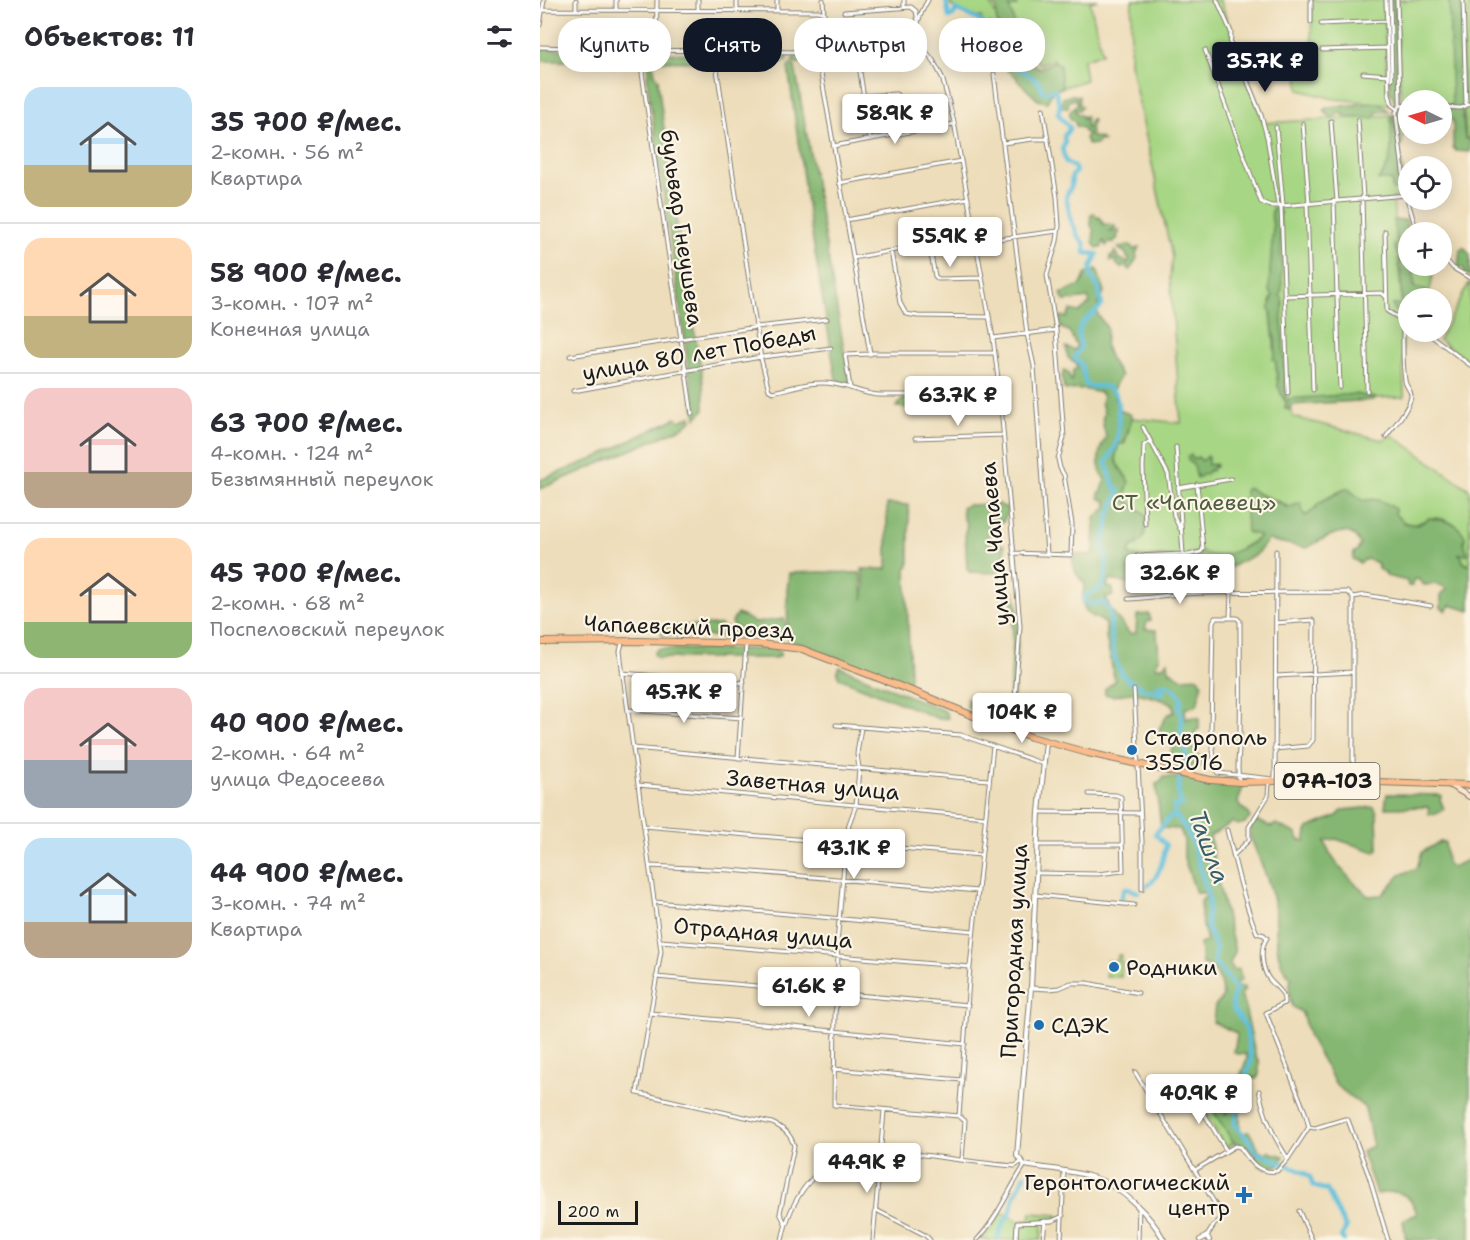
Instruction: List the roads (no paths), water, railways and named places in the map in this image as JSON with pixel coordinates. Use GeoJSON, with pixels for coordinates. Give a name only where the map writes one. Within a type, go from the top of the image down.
{"type":"FeatureCollection","features":[{"type":"Feature","properties":{"kind":"main road","name":"Чапаевский проезд"},"geometry":{"type":"LineString","coordinates":[[540,642],[746,643],[787,646],[814,652],[1013,731],[1046,741],[1210,780],[1239,778]]}},
{"type":"Feature","properties":{"kind":"main road","name":"07А-103"},"geometry":{"type":"LineString","coordinates":[[1239,778],[1273,781],[1353,779],[1448,786],[1470,785]]}},
{"type":"Feature","properties":{"kind":"main road"},"geometry":{"type":"LineString","coordinates":[[1448,786],[1459,789],[1470,797]]}},
{"type":"Feature","properties":{"kind":"street"},"geometry":{"type":"LineString","coordinates":[[540,25],[544,0]]}},
{"type":"Feature","properties":{"kind":"street"},"geometry":{"type":"LineString","coordinates":[[576,0],[576,10]]}},
{"type":"Feature","properties":{"kind":"street"},"geometry":{"type":"LineString","coordinates":[[616,0],[616,10]]}},
{"type":"Feature","properties":{"kind":"street"},"geometry":{"type":"LineString","coordinates":[[657,0],[657,18]]}},
{"type":"Feature","properties":{"kind":"street"},"geometry":{"type":"LineString","coordinates":[[698,0],[698,10]]}},
{"type":"Feature","properties":{"kind":"street"},"geometry":{"type":"LineString","coordinates":[[737,0],[737,10]]}},
{"type":"Feature","properties":{"kind":"street"},"geometry":{"type":"LineString","coordinates":[[777,0],[777,11]]}},
{"type":"Feature","properties":{"kind":"street"},"geometry":{"type":"LineString","coordinates":[[823,0],[824,18]]}},
{"type":"Feature","properties":{"kind":"street"},"geometry":{"type":"LineString","coordinates":[[904,0],[904,7]]}},
{"type":"Feature","properties":{"kind":"street"},"geometry":{"type":"LineString","coordinates":[[920,18],[928,0]]}},
{"type":"Feature","properties":{"kind":"street"},"geometry":{"type":"LineString","coordinates":[[1217,0],[1231,32],[1230,54],[1245,75],[1261,115],[1281,205]]}},
{"type":"Feature","properties":{"kind":"street"},"geometry":{"type":"LineString","coordinates":[[1311,0],[1311,22]]}},
{"type":"Feature","properties":{"kind":"street"},"geometry":{"type":"LineString","coordinates":[[1388,0],[1392,79]]}},
{"type":"Feature","properties":{"kind":"street"},"geometry":{"type":"LineString","coordinates":[[1397,0],[1400,90]]}},
{"type":"Feature","properties":{"kind":"street"},"geometry":{"type":"LineString","coordinates":[[1452,108],[1468,105],[1463,0]]}},
{"type":"Feature","properties":{"kind":"street"},"geometry":{"type":"LineString","coordinates":[[844,12],[904,7],[914,8],[917,18]]}},
{"type":"Feature","properties":{"kind":"street"},"geometry":{"type":"LineString","coordinates":[[542,10],[737,10],[824,13]]}},
{"type":"Feature","properties":{"kind":"street"},"geometry":{"type":"LineString","coordinates":[[1321,24],[1389,21]]}},
{"type":"Feature","properties":{"kind":"street"},"geometry":{"type":"LineString","coordinates":[[1389,21],[1387,48],[1389,99],[1392,105],[1398,108]]}},
{"type":"Feature","properties":{"kind":"street"},"geometry":{"type":"LineString","coordinates":[[540,47],[558,48]]}},
{"type":"Feature","properties":{"kind":"street"},"geometry":{"type":"LineString","coordinates":[[1322,50],[1387,48]]}},
{"type":"Feature","properties":{"kind":"street"},"geometry":{"type":"LineString","coordinates":[[1205,50],[1263,204],[1281,205],[1398,196]]}},
{"type":"Feature","properties":{"kind":"street","name":"улица Чапаева"},"geometry":{"type":"LineString","coordinates":[[927,53],[942,77],[954,124],[993,338],[1020,626],[1013,731]]}},
{"type":"Feature","properties":{"kind":"street","name":"бульвар Гнеушева"},"geometry":{"type":"LineString","coordinates":[[643,72],[692,414]]}},
{"type":"Feature","properties":{"kind":"street"},"geometry":{"type":"LineString","coordinates":[[717,72],[761,358],[770,392],[825,383],[879,395],[999,395]]}},
{"type":"Feature","properties":{"kind":"street"},"geometry":{"type":"LineString","coordinates":[[821,72],[868,350],[873,354]]}},
{"type":"Feature","properties":{"kind":"street"},"geometry":{"type":"LineString","coordinates":[[860,72],[870,138]]}},
{"type":"Feature","properties":{"kind":"street"},"geometry":{"type":"LineString","coordinates":[[1363,72],[1388,75],[1400,86]]}},
{"type":"Feature","properties":{"kind":"street"},"geometry":{"type":"LineString","coordinates":[[994,74],[1027,334],[1034,366],[1047,554]]}},
{"type":"Feature","properties":{"kind":"street"},"geometry":{"type":"LineString","coordinates":[[863,96],[896,94],[902,101],[908,132]]}},
{"type":"Feature","properties":{"kind":"street"},"geometry":{"type":"LineString","coordinates":[[1012,553],[1071,555],[1072,524],[1064,475],[1058,459],[1064,437],[1053,301],[1047,275],[1058,241],[1057,197],[1043,109]]}},
{"type":"Feature","properties":{"kind":"street"},"geometry":{"type":"LineString","coordinates":[[1398,116],[1398,131]]}},
{"type":"Feature","properties":{"kind":"street"},"geometry":{"type":"LineString","coordinates":[[1358,120],[1366,294],[1367,391]]}},
{"type":"Feature","properties":{"kind":"street"},"geometry":{"type":"LineString","coordinates":[[1331,121],[1340,388]]}},
{"type":"Feature","properties":{"kind":"street"},"geometry":{"type":"LineString","coordinates":[[1303,123],[1308,203],[1313,390]]}},
{"type":"Feature","properties":{"kind":"street"},"geometry":{"type":"LineString","coordinates":[[833,146],[954,124]]}},
{"type":"Feature","properties":{"kind":"street"},"geometry":{"type":"LineString","coordinates":[[1276,127],[1288,393]]}},
{"type":"Feature","properties":{"kind":"street"},"geometry":{"type":"LineString","coordinates":[[1003,143],[1046,139]]}},
{"type":"Feature","properties":{"kind":"street"},"geometry":{"type":"LineString","coordinates":[[839,183],[961,161]]}},
{"type":"Feature","properties":{"kind":"street"},"geometry":{"type":"LineString","coordinates":[[846,220],[968,198]]}},
{"type":"Feature","properties":{"kind":"street"},"geometry":{"type":"LineString","coordinates":[[976,242],[1058,231]]}},
{"type":"Feature","properties":{"kind":"street"},"geometry":{"type":"LineString","coordinates":[[1385,231],[1388,313],[1398,317]]}},
{"type":"Feature","properties":{"kind":"street"},"geometry":{"type":"LineString","coordinates":[[853,258],[975,235]]}},
{"type":"Feature","properties":{"kind":"street"},"geometry":{"type":"LineString","coordinates":[[929,244],[935,276],[938,279],[982,278]]}},
{"type":"Feature","properties":{"kind":"street"},"geometry":{"type":"LineString","coordinates":[[891,251],[900,303],[906,314],[989,316]]}},
{"type":"Feature","properties":{"kind":"street"},"geometry":{"type":"LineString","coordinates":[[1452,267],[1470,278]]}},
{"type":"Feature","properties":{"kind":"street"},"geometry":{"type":"LineString","coordinates":[[1284,296],[1337,293],[1382,294],[1386,297]]}},
{"type":"Feature","properties":{"kind":"street"},"geometry":{"type":"LineString","coordinates":[[570,356],[757,327],[827,319]]}},
{"type":"Feature","properties":{"kind":"street"},"geometry":{"type":"LineString","coordinates":[[993,338],[1056,330]]}},
{"type":"Feature","properties":{"kind":"street"},"geometry":{"type":"LineString","coordinates":[[1386,437],[1411,397],[1405,384],[1406,342]]}},
{"type":"Feature","properties":{"kind":"street"},"geometry":{"type":"LineString","coordinates":[[1439,342],[1470,365]]}},
{"type":"Feature","properties":{"kind":"street","name":"улица 80 лет Победы"},"geometry":{"type":"LineString","coordinates":[[573,391],[831,348]]}},
{"type":"Feature","properties":{"kind":"street"},"geometry":{"type":"LineString","coordinates":[[850,387],[845,355],[994,353]]}},
{"type":"Feature","properties":{"kind":"street"},"geometry":{"type":"LineString","coordinates":[[1143,427],[1168,474],[1174,516],[1181,530]]}},
{"type":"Feature","properties":{"kind":"street"},"geometry":{"type":"LineString","coordinates":[[915,438],[1003,435]]}},
{"type":"Feature","properties":{"kind":"street"},"geometry":{"type":"LineString","coordinates":[[1145,524],[1144,445],[1150,441]]}},
{"type":"Feature","properties":{"kind":"street"},"geometry":{"type":"LineString","coordinates":[[1176,447],[1183,555],[1181,594]]}},
{"type":"Feature","properties":{"kind":"street"},"geometry":{"type":"LineString","coordinates":[[1178,488],[1231,479]]}},
{"type":"Feature","properties":{"kind":"street"},"geometry":{"type":"LineString","coordinates":[[1137,556],[1183,555],[1202,552],[1197,484]]}},
{"type":"Feature","properties":{"kind":"street"},"geometry":{"type":"LineString","coordinates":[[1234,855],[1248,840],[1249,827],[1268,796],[1275,773],[1276,551]]}},
{"type":"Feature","properties":{"kind":"street"},"geometry":{"type":"LineString","coordinates":[[1230,618],[1231,592]]}},
{"type":"Feature","properties":{"kind":"street"},"geometry":{"type":"LineString","coordinates":[[1128,599],[1231,592],[1347,592],[1353,597],[1365,595],[1431,606]]}},
{"type":"Feature","properties":{"kind":"street"},"geometry":{"type":"LineString","coordinates":[[1275,773],[1353,779],[1353,597]]}},
{"type":"Feature","properties":{"kind":"street"},"geometry":{"type":"LineString","coordinates":[[1215,618],[1240,621],[1239,778],[1215,771],[1211,729],[1213,620],[1215,618]]}},
{"type":"Feature","properties":{"kind":"street"},"geometry":{"type":"LineString","coordinates":[[1274,749],[1311,744],[1314,622],[1312,620],[1276,623]]}},
{"type":"Feature","properties":{"kind":"street"},"geometry":{"type":"LineString","coordinates":[[622,641],[622,673],[661,940],[637,1093],[772,1124],[790,1135],[794,1146],[780,1213],[785,1223]]}},
{"type":"Feature","properties":{"kind":"street"},"geometry":{"type":"LineString","coordinates":[[738,758],[746,643]]}},
{"type":"Feature","properties":{"kind":"street"},"geometry":{"type":"LineString","coordinates":[[1276,676],[1353,672]]}},
{"type":"Feature","properties":{"kind":"street"},"geometry":{"type":"LineString","coordinates":[[622,673],[744,682]]}},
{"type":"Feature","properties":{"kind":"street"},"geometry":{"type":"LineString","coordinates":[[1134,690],[1142,841],[1142,889]]}},
{"type":"Feature","properties":{"kind":"street"},"geometry":{"type":"LineString","coordinates":[[628,710],[742,718]]}},
{"type":"Feature","properties":{"kind":"street"},"geometry":{"type":"LineString","coordinates":[[836,725],[961,735],[1044,764]]}},
{"type":"Feature","properties":{"kind":"street"},"geometry":{"type":"LineString","coordinates":[[861,727],[857,754],[859,768],[856,805],[849,824],[846,843],[837,956],[839,994],[835,1012],[834,1105],[959,1116]]}},
{"type":"Feature","properties":{"kind":"street","name":"Пригородная улица"},"geometry":{"type":"LineString","coordinates":[[1023,1164],[1017,1151],[1031,988],[1039,812],[1046,741]]}},
{"type":"Feature","properties":{"kind":"street","name":"Пригородная улица"},"geometry":{"type":"LineString","coordinates":[[962,1160],[965,1121],[959,1116],[970,967],[993,746]]}},
{"type":"Feature","properties":{"kind":"street"},"geometry":{"type":"LineString","coordinates":[[633,748],[988,780]]}},
{"type":"Feature","properties":{"kind":"street"},"geometry":{"type":"LineString","coordinates":[[1325,781],[1323,787],[1380,789]]}},
{"type":"Feature","properties":{"kind":"street","name":"Заветная улица"},"geometry":{"type":"LineString","coordinates":[[638,785],[985,818]]}},
{"type":"Feature","properties":{"kind":"street"},"geometry":{"type":"LineString","coordinates":[[1036,873],[1098,874],[1123,871],[1122,802],[1119,795],[1089,794]]}},
{"type":"Feature","properties":{"kind":"street"},"geometry":{"type":"LineString","coordinates":[[1039,812],[1139,813]]}},
{"type":"Feature","properties":{"kind":"street"},"geometry":{"type":"LineString","coordinates":[[644,826],[981,855]]}},
{"type":"Feature","properties":{"kind":"street"},"geometry":{"type":"LineString","coordinates":[[1195,1170],[1235,1146],[1240,1147],[1253,1164],[1262,1171],[1277,1171],[1288,1159],[1309,1127],[1266,1013],[1284,1002],[1285,999],[1282,991],[1269,980],[1266,973],[1261,951],[1262,944],[1267,938],[1257,933],[1246,908],[1227,830]]}},
{"type":"Feature","properties":{"kind":"street"},"geometry":{"type":"LineString","coordinates":[[1037,845],[1121,845]]}},
{"type":"Feature","properties":{"kind":"street"},"geometry":{"type":"LineString","coordinates":[[650,866],[730,870],[978,891]]}},
{"type":"Feature","properties":{"kind":"street"},"geometry":{"type":"LineString","coordinates":[[1035,896],[1134,904]]}},
{"type":"Feature","properties":{"kind":"street"},"geometry":{"type":"LineString","coordinates":[[655,902],[974,931]]}},
{"type":"Feature","properties":{"kind":"street","name":"Отрадная улица"},"geometry":{"type":"LineString","coordinates":[[661,940],[970,967]]}},
{"type":"Feature","properties":{"kind":"street"},"geometry":{"type":"LineString","coordinates":[[656,977],[968,1005]]}},
{"type":"Feature","properties":{"kind":"street"},"geometry":{"type":"LineString","coordinates":[[1031,988],[1049,989],[1071,983],[1087,983],[1138,993]]}},
{"type":"Feature","properties":{"kind":"street"},"geometry":{"type":"LineString","coordinates":[[650,1013],[965,1044]]}},
{"type":"Feature","properties":{"kind":"street"},"geometry":{"type":"LineString","coordinates":[[833,1069],[962,1080]]}},
{"type":"Feature","properties":{"kind":"street"},"geometry":{"type":"LineString","coordinates":[[1135,1072],[1223,1217],[1214,1225],[1208,1238],[1200,1240]]}},
{"type":"Feature","properties":{"kind":"street"},"geometry":{"type":"LineString","coordinates":[[1193,1089],[1199,1105],[1226,1150]]}},
{"type":"Feature","properties":{"kind":"street"},"geometry":{"type":"LineString","coordinates":[[1259,1091],[1262,1107],[1275,1139],[1288,1159]]}},
{"type":"Feature","properties":{"kind":"street"},"geometry":{"type":"LineString","coordinates":[[873,1240],[884,1111]]}},
{"type":"Feature","properties":{"kind":"street"},"geometry":{"type":"LineString","coordinates":[[1309,1127],[1315,1128],[1348,1120],[1370,1176],[1388,1240]]}},
{"type":"Feature","properties":{"kind":"street"},"geometry":{"type":"LineString","coordinates":[[782,1240],[787,1217],[803,1187],[819,1171],[835,1161],[859,1152],[882,1151],[1015,1166],[1023,1164],[1086,1175],[1106,1182],[1139,1207],[1159,1230],[1164,1240]]}},
{"type":"Feature","properties":{"kind":"street"},"geometry":{"type":"LineString","coordinates":[[977,1240],[993,1223],[1023,1164]]}},
{"type":"Feature","properties":{"kind":"street"},"geometry":{"type":"LineString","coordinates":[[1061,1240],[1064,1171]]}},
{"type":"Feature","properties":{"kind":"street"},"geometry":{"type":"LineString","coordinates":[[1138,1240],[1139,1207]]}},
{"type":"Feature","properties":{"kind":"street"},"geometry":{"type":"LineString","coordinates":[[876,1210],[925,1235],[930,1240]]}},
{"type":"Feature","properties":{"kind":"street"},"geometry":{"type":"LineString","coordinates":[[1299,1211],[1312,1240]]}},
{"type":"Feature","properties":{"kind":"street"},"geometry":{"type":"LineString","coordinates":[[1016,1240],[1017,1223],[1058,1220],[1063,1215]]}},
{"type":"Feature","properties":{"kind":"street"},"geometry":{"type":"LineString","coordinates":[[1043,1240],[1045,1221]]}},
{"type":"Feature","properties":{"kind":"waterway","name":"Ташла"},"geometry":{"type":"LineString","coordinates":[[946,0],[949,18],[953,16],[956,9],[982,22],[987,41],[997,48],[1003,58],[1039,82],[1043,92],[1055,90],[1060,105],[1058,114],[1070,128],[1064,136],[1065,143],[1062,149],[1066,162],[1076,171],[1072,176],[1071,187],[1066,196],[1071,220],[1078,236],[1085,244],[1085,253],[1097,254],[1091,268],[1091,276],[1098,287],[1102,305],[1080,326],[1081,347],[1075,359],[1081,364],[1086,385],[1102,386],[1114,392],[1118,414],[1117,442],[1106,463],[1114,486],[1119,491],[1108,518],[1102,547],[1107,557],[1105,580],[1102,587],[1085,596],[1084,602],[1094,604],[1102,602],[1109,609],[1115,659],[1123,675],[1139,686],[1162,694],[1163,692],[1157,686],[1167,685],[1176,690],[1182,700],[1179,706],[1182,718],[1181,739],[1186,756],[1181,770],[1178,792],[1182,805],[1174,805],[1175,815],[1185,827],[1193,844],[1209,899],[1207,927],[1216,948],[1214,961],[1236,989],[1232,1000],[1233,1009],[1246,1027],[1251,1061],[1241,1090],[1235,1125],[1256,1152],[1303,1172],[1310,1177],[1313,1186],[1327,1190],[1346,1228],[1341,1237],[1344,1240]]}},
{"type":"Feature","properties":{"kind":"waterway"},"geometry":{"type":"LineString","coordinates":[[1147,886],[1155,879],[1166,845],[1155,834],[1168,819],[1175,815]]}},
{"type":"Feature","properties":{"kind":"waterway"},"geometry":{"type":"LineString","coordinates":[[1120,901],[1125,888],[1138,892]]}},
{"type":"Feature","properties":{"kind":"waterway"},"geometry":{"type":"LineString","coordinates":[[997,1240],[1005,1220],[1009,1217],[1015,1195],[1025,1175]]}},
{"type":"Feature","properties":{"kind":"place","name":"Ставрополь 355016"},"geometry":{"type":"Point","coordinates":[1132,750]}},
{"type":"Feature","properties":{"kind":"place","name":"Родники"},"geometry":{"type":"Point","coordinates":[1114,967]}},
{"type":"Feature","properties":{"kind":"place","name":"СДЭК"},"geometry":{"type":"Point","coordinates":[1039,1025]}},
{"type":"Feature","properties":{"kind":"place","name":"Геронтологический центр"},"geometry":{"type":"Point","coordinates":[1244,1195]}},
{"type":"Feature","properties":{"kind":"park label","name":"СТ «Чапаевец»"},"geometry":{"type":"Point","coordinates":[1194,502]}}]}
